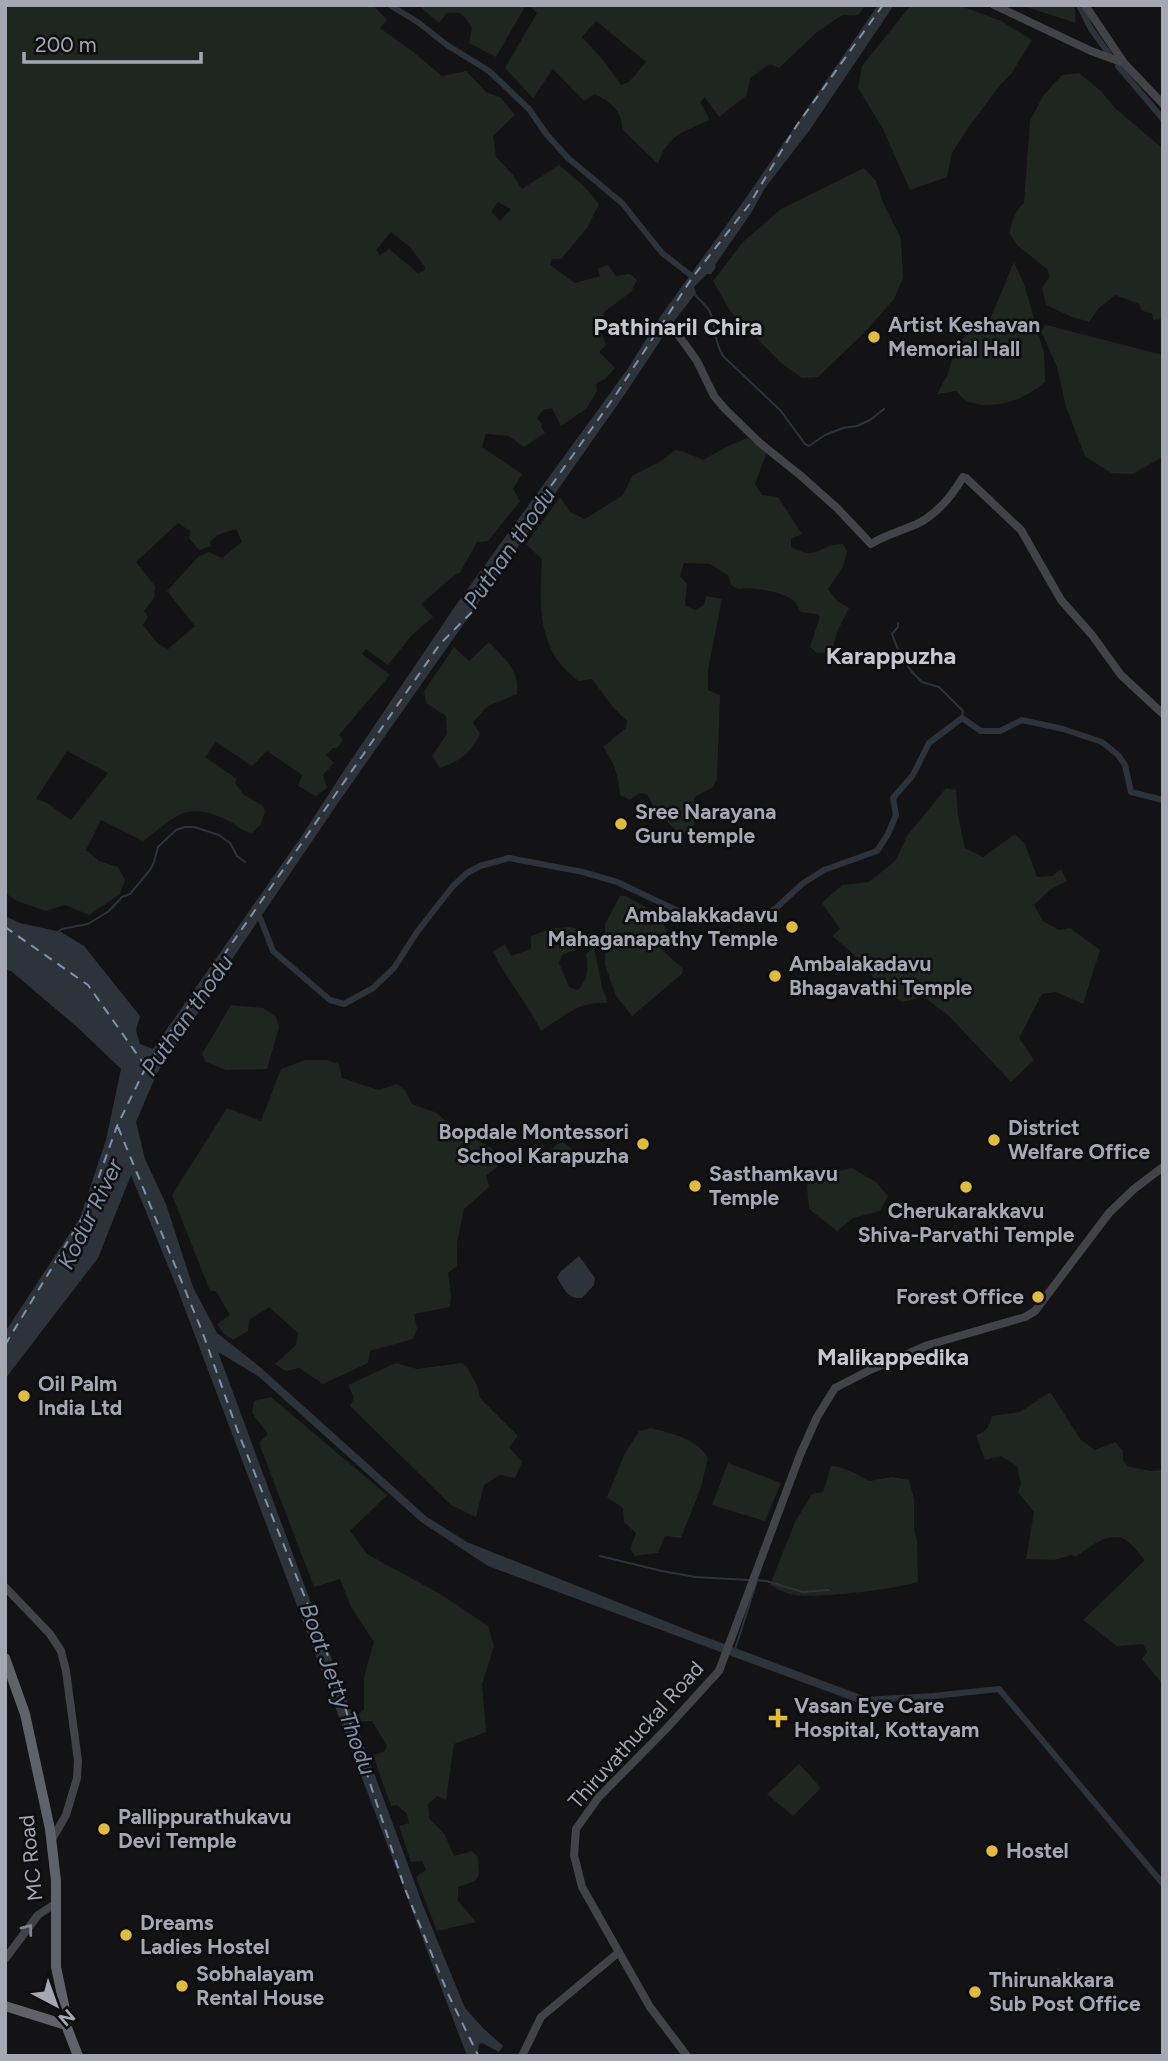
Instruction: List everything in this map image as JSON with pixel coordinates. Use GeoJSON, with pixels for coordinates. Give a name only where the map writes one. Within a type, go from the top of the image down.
{"type":"FeatureCollection","features":[{"type":"Feature","properties":{"kind":"highway","name":"MC Road"},"geometry":{"type":"LineString","coordinates":[[5,1659],[26,1714],[51,1841],[56,1881],[56,1966],[65,2005],[66,2025],[78,2056]]}},
{"type":"Feature","properties":{"kind":"highway"},"geometry":{"type":"LineString","coordinates":[[44,2017],[51,2017],[65,2005]]}},
{"type":"Feature","properties":{"kind":"highway"},"geometry":{"type":"LineString","coordinates":[[5,2006],[66,2025]]}},
{"type":"Feature","properties":{"kind":"main road"},"geometry":{"type":"LineString","coordinates":[[994,5],[1091,51],[1124,63]]}},
{"type":"Feature","properties":{"kind":"main road"},"geometry":{"type":"LineString","coordinates":[[1085,5],[1124,63],[1163,104]]}},
{"type":"Feature","properties":{"kind":"main road"},"geometry":{"type":"LineString","coordinates":[[674,328],[697,360],[709,387],[725,409],[760,443],[837,508],[871,544],[882,537],[920,523],[948,498],[963,477],[966,478],[1021,530],[1061,600],[1092,635],[1121,675],[1163,715]]}},
{"type":"Feature","properties":{"kind":"main road","name":"Thiruvathuckal Road"},"geometry":{"type":"LineString","coordinates":[[687,2056],[650,2007],[582,1887],[574,1855],[576,1829],[598,1798],[719,1671],[813,1425],[835,1388],[928,1345],[1025,1317],[1035,1311],[1109,1213],[1163,1167]]}},
{"type":"Feature","properties":{"kind":"main road"},"geometry":{"type":"LineString","coordinates":[[5,1587],[50,1634],[61,1651],[66,1671],[78,1761],[77,1777],[66,1815],[51,1841]]}},
{"type":"Feature","properties":{"kind":"main road"},"geometry":{"type":"LineString","coordinates":[[5,1959],[32,1922],[55,1904]]}},
{"type":"Feature","properties":{"kind":"main road"},"geometry":{"type":"LineString","coordinates":[[522,2056],[541,2017],[619,1952]]}},
{"type":"Feature","properties":{"kind":"shaded area"},"geometry":{"type":"Polygon","coordinates":[[[5,5],[373,5],[387,20],[380,28],[442,76],[466,71],[487,93],[500,97],[515,115],[493,136],[496,157],[522,189],[559,165],[583,185],[599,204],[587,228],[561,259],[552,259],[550,265],[575,283],[600,276],[598,269],[608,265],[616,276],[630,274],[637,280],[631,292],[604,312],[602,328],[598,331],[606,345],[599,352],[615,368],[596,384],[597,391],[586,409],[561,426],[552,408],[543,410],[537,418],[545,433],[524,447],[509,436],[486,434],[482,447],[522,474],[513,489],[520,501],[488,541],[477,542],[460,573],[421,604],[433,617],[412,635],[388,665],[366,649],[362,654],[390,675],[339,735],[343,740],[337,748],[333,748],[326,755],[334,763],[323,775],[327,788],[316,796],[298,786],[302,775],[267,751],[252,766],[216,742],[205,757],[237,779],[235,783],[243,794],[263,806],[265,811],[261,824],[252,833],[201,811],[182,814],[143,841],[101,820],[86,850],[99,861],[118,867],[125,880],[120,894],[89,915],[65,905],[46,911],[17,901],[5,893],[5,5]],[[498,202],[491,212],[500,221],[511,209],[498,202]],[[391,232],[376,250],[380,255],[389,249],[418,273],[424,271],[425,267],[410,247],[391,232]],[[178,523],[136,562],[155,586],[154,598],[144,611],[148,617],[143,625],[158,644],[168,649],[195,626],[167,591],[198,557],[209,552],[222,558],[242,542],[236,529],[217,535],[210,542],[211,546],[199,550],[189,538],[190,531],[178,523]],[[67,751],[36,799],[47,803],[71,820],[108,773],[67,751]]]}},
{"type":"Feature","properties":{"kind":"shaded area"},"geometry":{"type":"Polygon","coordinates":[[[418,5],[526,5],[496,57],[469,43],[472,28],[463,15],[447,13],[439,23],[418,5]]]}},
{"type":"Feature","properties":{"kind":"shaded area"},"geometry":{"type":"Polygon","coordinates":[[[529,5],[866,5],[858,15],[842,15],[816,33],[779,68],[770,64],[750,78],[747,95],[719,117],[705,97],[700,102],[710,120],[672,140],[666,146],[658,164],[622,129],[618,112],[601,97],[595,94],[584,101],[553,69],[533,98],[505,68],[537,13],[529,5]],[[596,21],[582,37],[621,85],[629,82],[646,62],[596,21]]]}},
{"type":"Feature","properties":{"kind":"shaded area"},"geometry":{"type":"Polygon","coordinates":[[[911,5],[958,5],[1001,21],[1032,40],[1011,74],[968,128],[952,153],[947,177],[910,190],[882,127],[858,88],[862,66],[911,5]]]}},
{"type":"Feature","properties":{"kind":"shaded area"},"geometry":{"type":"Polygon","coordinates":[[[1020,5],[1074,5],[1076,23],[1020,5]]]}},
{"type":"Feature","properties":{"kind":"shaded area"},"geometry":{"type":"Polygon","coordinates":[[[1079,73],[1163,149],[1163,319],[1153,320],[1152,313],[1142,311],[1139,304],[1115,295],[1098,309],[1089,322],[1046,305],[1042,287],[1049,278],[1048,270],[1017,245],[1010,234],[1014,217],[1024,203],[1030,121],[1043,96],[1062,75],[1079,73]]]}},
{"type":"Feature","properties":{"kind":"shaded area"},"geometry":{"type":"Polygon","coordinates":[[[864,168],[876,181],[884,205],[901,238],[903,278],[894,299],[865,332],[818,377],[802,378],[781,363],[730,311],[713,281],[743,242],[781,209],[864,168]]]}},
{"type":"Feature","properties":{"kind":"shaded area"},"geometry":{"type":"Polygon","coordinates":[[[1014,262],[1024,284],[1044,353],[1045,382],[1029,394],[999,404],[969,402],[956,391],[937,394],[947,376],[955,350],[965,336],[991,317],[1014,262]]]}},
{"type":"Feature","properties":{"kind":"shaded area"},"geometry":{"type":"Polygon","coordinates":[[[1046,325],[1163,355],[1163,456],[1132,474],[1111,473],[1085,456],[1066,407],[1057,367],[1041,331],[1046,325]]]}},
{"type":"Feature","properties":{"kind":"shaded area"},"geometry":{"type":"Polygon","coordinates":[[[748,438],[767,452],[755,484],[762,495],[778,497],[802,534],[791,539],[791,547],[814,553],[843,544],[847,551],[843,567],[828,589],[837,601],[849,608],[837,632],[832,652],[817,653],[810,647],[820,617],[817,614],[801,612],[790,598],[776,593],[751,588],[738,589],[731,585],[728,575],[710,564],[684,563],[680,576],[687,584],[685,605],[695,610],[704,605],[706,596],[722,599],[708,670],[708,690],[720,695],[717,779],[713,787],[695,797],[692,808],[695,824],[681,836],[653,806],[647,794],[640,793],[630,800],[620,795],[615,770],[603,747],[626,728],[627,721],[592,679],[579,681],[565,670],[555,656],[548,642],[541,610],[542,559],[526,544],[560,497],[570,512],[585,519],[623,495],[632,476],[661,461],[675,450],[703,460],[748,438]]]}},
{"type":"Feature","properties":{"kind":"shaded area"},"geometry":{"type":"Polygon","coordinates":[[[489,642],[513,671],[517,694],[488,706],[473,722],[480,734],[472,747],[459,759],[440,768],[432,756],[447,734],[446,716],[426,703],[424,691],[454,647],[469,661],[489,642]]]}},
{"type":"Feature","properties":{"kind":"shaded area"},"geometry":{"type":"Polygon","coordinates":[[[946,788],[956,790],[965,848],[983,857],[1015,834],[1025,844],[1037,877],[1052,876],[1061,869],[1067,881],[1051,889],[1034,905],[1043,921],[1059,930],[1070,928],[1100,950],[1083,1004],[1056,992],[1042,994],[1019,1038],[1034,1060],[1011,1082],[949,1016],[924,997],[902,1002],[881,986],[850,951],[832,936],[840,929],[822,903],[842,885],[869,882],[896,860],[907,836],[946,788]]]}},
{"type":"Feature","properties":{"kind":"shaded area"},"geometry":{"type":"Polygon","coordinates":[[[620,896],[626,896],[660,915],[667,932],[659,938],[662,950],[683,969],[682,974],[632,1016],[616,996],[605,965],[605,924],[620,896]]]}},
{"type":"Feature","properties":{"kind":"shaded area"},"geometry":{"type":"Polygon","coordinates":[[[550,929],[580,929],[585,933],[580,945],[562,955],[559,963],[569,987],[578,990],[584,982],[587,973],[586,954],[594,947],[608,1003],[580,1007],[541,1031],[493,952],[505,944],[511,956],[531,949],[531,936],[550,929]]]}},
{"type":"Feature","properties":{"kind":"shaded area"},"geometry":{"type":"Polygon","coordinates":[[[231,1005],[263,1008],[276,1017],[279,1027],[267,1069],[226,1070],[206,1062],[202,1054],[231,1005]]]}},
{"type":"Feature","properties":{"kind":"shaded area"},"geometry":{"type":"Polygon","coordinates":[[[305,1060],[326,1060],[339,1064],[342,1078],[378,1090],[397,1084],[405,1090],[412,1104],[437,1113],[460,1135],[470,1136],[491,1148],[503,1162],[486,1176],[489,1187],[464,1209],[457,1243],[457,1266],[448,1273],[450,1307],[414,1314],[417,1329],[413,1339],[370,1351],[368,1363],[323,1384],[299,1368],[286,1371],[275,1364],[296,1345],[298,1333],[269,1307],[249,1320],[248,1331],[233,1340],[223,1333],[217,1324],[230,1315],[216,1291],[210,1291],[172,1195],[227,1108],[261,1121],[281,1069],[305,1060]]]}},
{"type":"Feature","properties":{"kind":"shaded area"},"geometry":{"type":"Polygon","coordinates":[[[563,1142],[573,1150],[569,1158],[550,1151],[563,1142]]]}},
{"type":"Feature","properties":{"kind":"shaded area"},"geometry":{"type":"Polygon","coordinates":[[[852,1168],[876,1182],[888,1196],[880,1211],[853,1218],[837,1231],[809,1209],[807,1185],[829,1173],[852,1168]]]}},
{"type":"Feature","properties":{"kind":"shaded area"},"geometry":{"type":"Polygon","coordinates":[[[396,1363],[417,1369],[462,1363],[478,1387],[480,1398],[518,1436],[509,1447],[522,1462],[515,1478],[500,1475],[484,1485],[476,1517],[451,1505],[350,1406],[354,1398],[348,1385],[396,1363]]]}},
{"type":"Feature","properties":{"kind":"shaded area"},"geometry":{"type":"Polygon","coordinates":[[[1050,1392],[1081,1440],[1095,1450],[1115,1442],[1123,1451],[1123,1460],[1129,1467],[1163,1470],[1163,1685],[1142,1659],[1147,1652],[1143,1644],[1117,1646],[1083,1620],[1145,1560],[1130,1543],[1118,1537],[1098,1542],[1076,1557],[1072,1555],[1054,1560],[1026,1559],[1034,1512],[1018,1492],[1021,1484],[1017,1466],[1001,1456],[985,1460],[976,1435],[987,1428],[992,1416],[1020,1412],[1050,1392]]]}},
{"type":"Feature","properties":{"kind":"shaded area"},"geometry":{"type":"Polygon","coordinates":[[[271,1397],[387,1495],[350,1531],[367,1554],[442,1595],[488,1626],[494,1646],[482,1684],[486,1732],[454,1744],[446,1800],[437,1796],[428,1804],[429,1818],[445,1835],[454,1856],[472,1851],[478,1857],[479,1875],[475,1881],[458,1887],[458,1901],[476,1922],[437,1931],[416,1877],[426,1870],[422,1861],[411,1862],[399,1826],[409,1823],[407,1814],[397,1805],[391,1806],[373,1755],[384,1752],[387,1746],[372,1721],[358,1722],[359,1714],[364,1710],[364,1677],[374,1642],[351,1607],[340,1579],[314,1587],[259,1443],[268,1434],[252,1413],[254,1401],[271,1397]]]}},
{"type":"Feature","properties":{"kind":"shaded area"},"geometry":{"type":"Polygon","coordinates":[[[651,1428],[690,1441],[708,1458],[701,1487],[681,1538],[665,1536],[658,1553],[635,1556],[630,1549],[636,1533],[624,1522],[623,1508],[607,1497],[624,1455],[639,1431],[651,1428]]]}},
{"type":"Feature","properties":{"kind":"shaded area"},"geometry":{"type":"Polygon","coordinates":[[[728,1463],[781,1483],[765,1521],[712,1505],[728,1463]]]}},
{"type":"Feature","properties":{"kind":"shaded area"},"geometry":{"type":"Polygon","coordinates":[[[831,1466],[846,1469],[869,1481],[892,1477],[909,1480],[914,1499],[918,1582],[816,1596],[790,1594],[770,1585],[795,1522],[812,1494],[823,1492],[831,1466]]]}},
{"type":"Feature","properties":{"kind":"shaded area"},"geometry":{"type":"Polygon","coordinates":[[[799,1764],[821,1788],[793,1816],[767,1794],[799,1764]]]}},
{"type":"Feature","properties":{"kind":"water"},"geometry":{"type":"Polygon","coordinates":[[[878,5],[894,5],[809,131],[765,188],[716,267],[694,287],[696,293],[668,329],[338,803],[220,977],[211,984],[207,1000],[157,1073],[136,1122],[145,1159],[166,1204],[193,1287],[217,1333],[260,1367],[427,1517],[467,1542],[695,1633],[869,1698],[867,1706],[488,1566],[421,1522],[258,1376],[218,1352],[424,1908],[465,2008],[503,2046],[499,2052],[482,2043],[479,2044],[478,2056],[467,2056],[177,1288],[131,1175],[98,1258],[5,1379],[5,1332],[80,1218],[106,1140],[121,1069],[77,1027],[11,971],[5,969],[5,916],[20,923],[61,932],[84,946],[140,1016],[136,1030],[140,1044],[153,1049],[303,834],[458,602],[627,370],[660,317],[748,195],[878,5]]]}},
{"type":"Feature","properties":{"kind":"water"},"geometry":{"type":"Polygon","coordinates":[[[579,1256],[595,1278],[594,1285],[582,1298],[569,1295],[557,1277],[579,1256]]]}},
{"type":"Feature","properties":{"kind":"waterway"},"geometry":{"type":"LineString","coordinates":[[390,5],[489,71],[529,109],[547,135],[568,158],[622,203],[662,253],[693,277]]}},
{"type":"Feature","properties":{"kind":"waterway"},"geometry":{"type":"LineString","coordinates":[[1079,5],[1091,29],[1109,54]]}},
{"type":"Feature","properties":{"kind":"waterway"},"geometry":{"type":"LineString","coordinates":[[1118,66],[1163,119]]}},
{"type":"Feature","properties":{"kind":"waterway"},"geometry":{"type":"LineString","coordinates":[[695,295],[710,312],[723,356],[781,411],[805,444],[809,446],[825,435],[857,426],[884,409]]}},
{"type":"Feature","properties":{"kind":"waterway"},"geometry":{"type":"LineString","coordinates":[[898,623],[892,634],[900,655],[922,682],[939,687],[963,711],[962,718]]}},
{"type":"Feature","properties":{"kind":"waterway"},"geometry":{"type":"LineString","coordinates":[[256,911],[273,951],[330,1000],[344,1004],[373,988],[394,968],[417,932],[453,886],[467,873],[480,866],[509,858],[583,872],[617,882],[693,918],[737,920],[764,916],[802,884],[824,870],[877,851],[896,815],[893,798],[913,775],[929,743],[962,718],[981,731],[1000,731],[1022,720],[1063,729],[1102,742],[1118,755],[1125,765],[1131,792],[1163,800]]}},
{"type":"Feature","properties":{"kind":"waterway"},"geometry":{"type":"LineString","coordinates":[[58,932],[88,924],[109,911],[122,897],[130,894],[150,870],[158,847],[176,830],[194,827],[219,835],[230,843],[237,856],[245,862]]}},
{"type":"Feature","properties":{"kind":"waterway"},"geometry":{"type":"LineString","coordinates":[[600,1556],[695,1577],[749,1580]]}},
{"type":"Feature","properties":{"kind":"waterway"},"geometry":{"type":"LineString","coordinates":[[755,1580],[803,1592],[829,1590]]}},
{"type":"Feature","properties":{"kind":"waterway"},"geometry":{"type":"LineString","coordinates":[[735,1649],[757,1581]]}},
{"type":"Feature","properties":{"kind":"waterway"},"geometry":{"type":"LineString","coordinates":[[861,1698],[865,1700],[933,1696],[999,1689],[1163,1884]]}},
{"type":"Feature","properties":{"kind":"ferry route"},"geometry":{"type":"LineString","coordinates":[[5,1345],[87,1210],[117,1126],[146,1067],[440,644],[472,612],[472,601],[506,549],[615,396],[692,278],[749,205],[797,125],[883,5]]}},
{"type":"Feature","properties":{"kind":"ferry route"},"geometry":{"type":"LineString","coordinates":[[5,927],[88,985],[146,1067]]}},
{"type":"Feature","properties":{"kind":"ferry route"},"geometry":{"type":"LineString","coordinates":[[118,1127],[202,1331],[238,1432],[325,1647],[405,1889],[449,1996],[478,2055]]}},
{"type":"Feature","properties":{"kind":"place","name":"Artist Keshavan Memorial Hall"},"geometry":{"type":"Point","coordinates":[874,337]}},
{"type":"Feature","properties":{"kind":"place","name":"Sree Narayana Guru temple"},"geometry":{"type":"Point","coordinates":[621,824]}},
{"type":"Feature","properties":{"kind":"place","name":"Ambalakkadavu Mahaganapathy Temple"},"geometry":{"type":"Point","coordinates":[792,927]}},
{"type":"Feature","properties":{"kind":"place","name":"Ambalakadavu Bhagavathi Temple"},"geometry":{"type":"Point","coordinates":[775,976]}},
{"type":"Feature","properties":{"kind":"place","name":"District Welfare Office"},"geometry":{"type":"Point","coordinates":[994,1140]}},
{"type":"Feature","properties":{"kind":"place","name":"Bopdale Montessori School Karapuzha"},"geometry":{"type":"Point","coordinates":[643,1144]}},
{"type":"Feature","properties":{"kind":"place","name":"Sasthamkavu Temple"},"geometry":{"type":"Point","coordinates":[695,1186]}},
{"type":"Feature","properties":{"kind":"place","name":"Cherukarakkavu Shiva-Parvathi Temple"},"geometry":{"type":"Point","coordinates":[966,1187]}},
{"type":"Feature","properties":{"kind":"place","name":"Forest Office"},"geometry":{"type":"Point","coordinates":[1038,1297]}},
{"type":"Feature","properties":{"kind":"place","name":"Oil Palm India Ltd"},"geometry":{"type":"Point","coordinates":[24,1396]}},
{"type":"Feature","properties":{"kind":"place","name":"Vasan Eye Care Hospital, Kottayam"},"geometry":{"type":"Point","coordinates":[778,1718]}},
{"type":"Feature","properties":{"kind":"place","name":"Pallippurathukavu Devi Temple"},"geometry":{"type":"Point","coordinates":[104,1829]}},
{"type":"Feature","properties":{"kind":"place","name":"Hostel"},"geometry":{"type":"Point","coordinates":[992,1851]}},
{"type":"Feature","properties":{"kind":"place","name":"Dreams Ladies Hostel"},"geometry":{"type":"Point","coordinates":[126,1935]}},
{"type":"Feature","properties":{"kind":"place","name":"Sobhalayam Rental House"},"geometry":{"type":"Point","coordinates":[182,1986]}},
{"type":"Feature","properties":{"kind":"place","name":"Thirunakkara Sub Post Office"},"geometry":{"type":"Point","coordinates":[975,1992]}},
{"type":"Feature","properties":{"kind":"district","name":"Pathinaril Chira"},"geometry":{"type":"Point","coordinates":[678,327]}},
{"type":"Feature","properties":{"kind":"district","name":"Karappuzha"},"geometry":{"type":"Point","coordinates":[891,656]}},
{"type":"Feature","properties":{"kind":"district","name":"Malikappedika"},"geometry":{"type":"Point","coordinates":[893,1357]}},
{"type":"Feature","properties":{"kind":"water label","name":"Puthan thodu"},"geometry":{"type":"Point","coordinates":[509,548]}},
{"type":"Feature","properties":{"kind":"water label","name":"Puthan thodu"},"geometry":{"type":"Point","coordinates":[187,1015]}},
{"type":"Feature","properties":{"kind":"water label","name":"Kodur River"},"geometry":{"type":"Point","coordinates":[90,1214]}},
{"type":"Feature","properties":{"kind":"water label","name":"Boat Jetty Thodu"},"geometry":{"type":"Point","coordinates":[338,1689]}}]}
